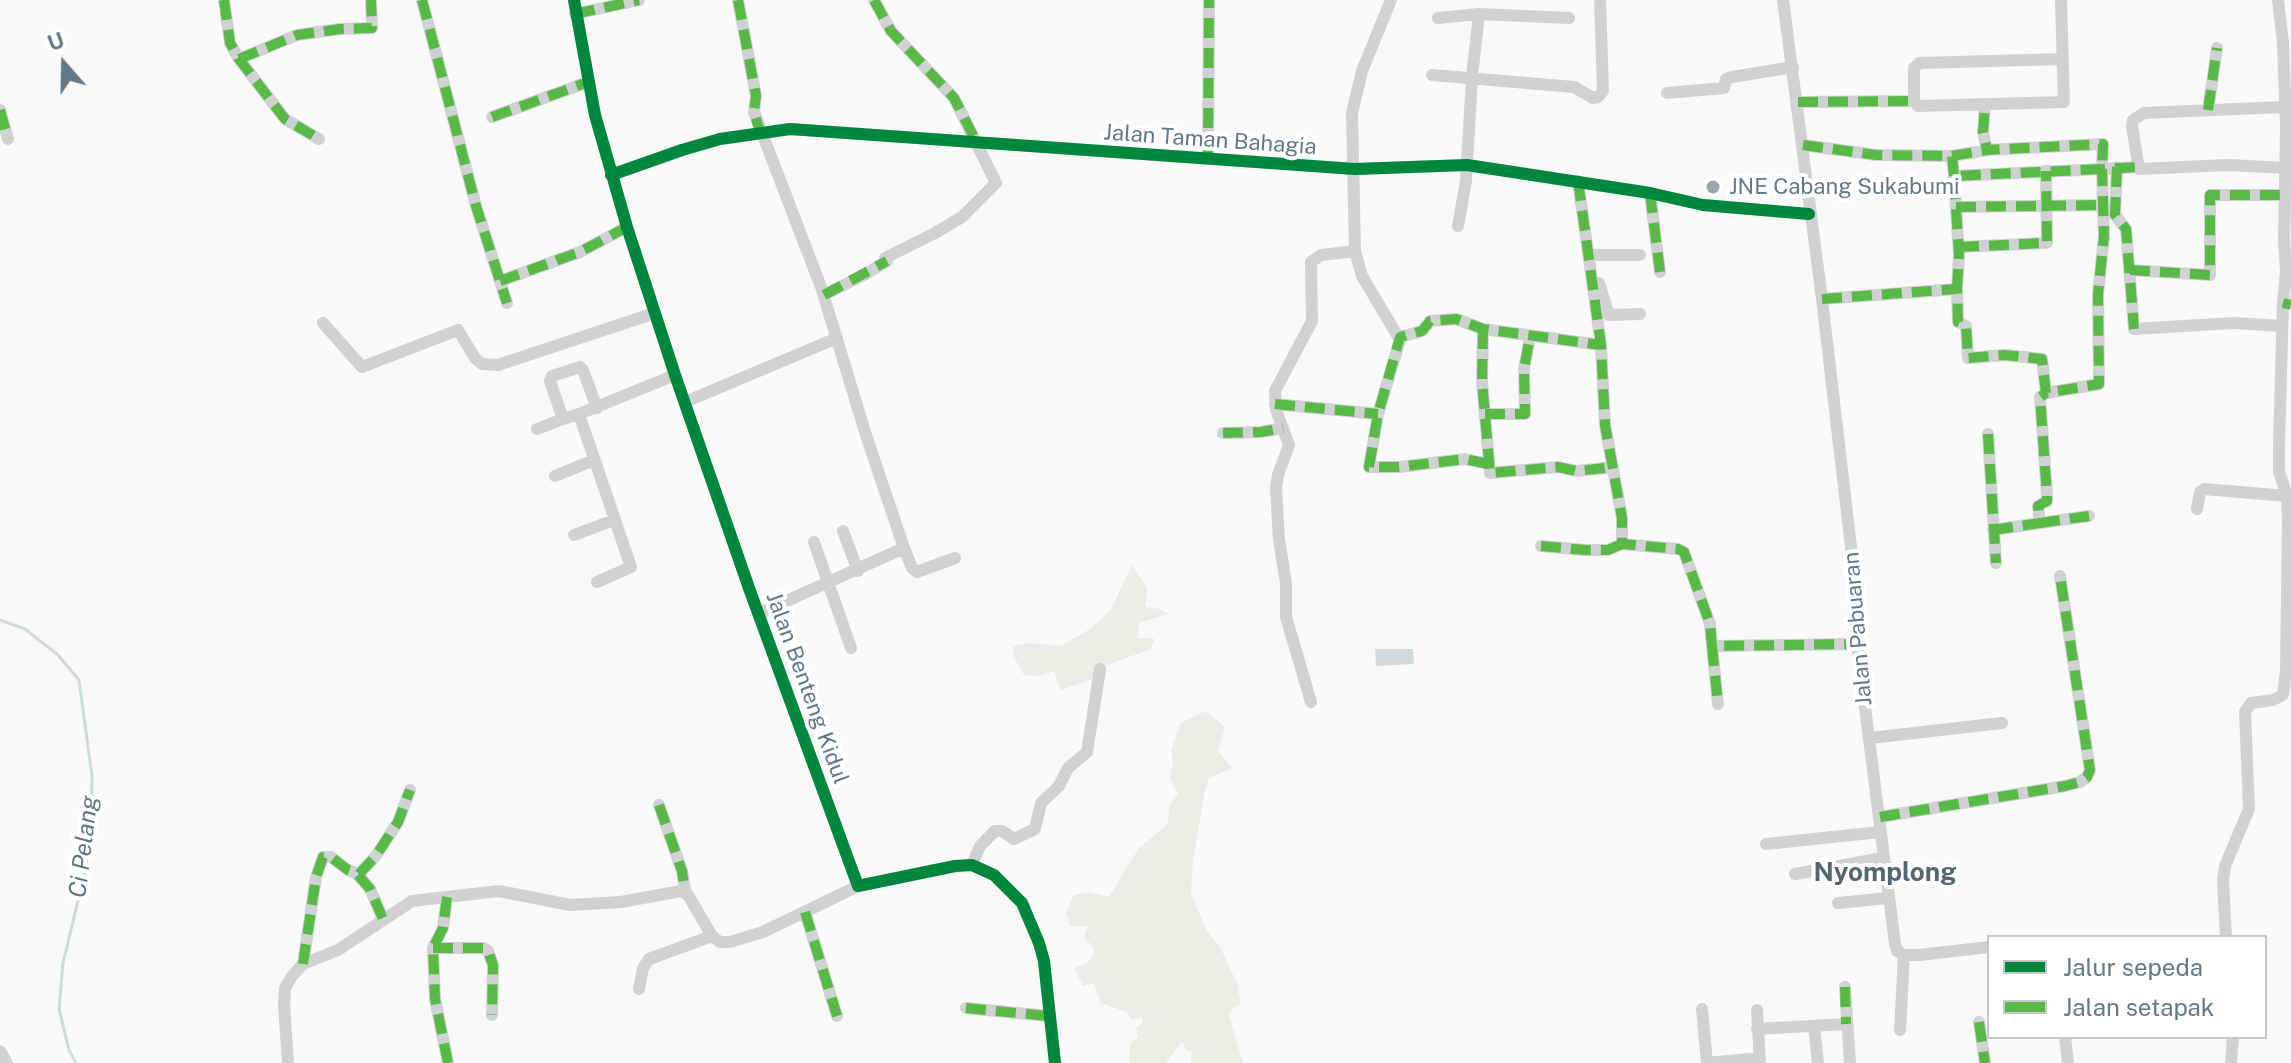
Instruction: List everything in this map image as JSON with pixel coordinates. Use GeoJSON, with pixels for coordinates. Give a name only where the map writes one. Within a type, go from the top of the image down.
{"type":"FeatureCollection","features":[{"type":"Feature","properties":{"kind":"street"},"geometry":{"type":"LineString","coordinates":[[224,0],[230,43],[239,59],[285,119],[319,139]]}},
{"type":"Feature","properties":{"kind":"street"},"geometry":{"type":"LineString","coordinates":[[239,59],[297,35],[372,28],[371,0]]}},
{"type":"Feature","properties":{"kind":"street"},"geometry":{"type":"LineString","coordinates":[[422,0],[472,192],[507,303]]}},
{"type":"Feature","properties":{"kind":"street"},"geometry":{"type":"LineString","coordinates":[[574,7],[639,0]]}},
{"type":"Feature","properties":{"kind":"street"},"geometry":{"type":"LineString","coordinates":[[738,0],[756,96],[754,112],[760,132],[824,295],[904,548],[912,568],[917,572],[955,558]]}},
{"type":"Feature","properties":{"kind":"street"},"geometry":{"type":"LineString","coordinates":[[824,295],[948,225],[974,207],[994,188],[996,181],[954,98],[891,31],[874,0]]}},
{"type":"Feature","properties":{"kind":"street"},"geometry":{"type":"LineString","coordinates":[[1208,158],[1209,0]]}},
{"type":"Feature","properties":{"kind":"street"},"geometry":{"type":"LineString","coordinates":[[1391,0],[1356,89],[1352,128],[1355,251],[1362,276],[1400,337],[1378,414],[1370,469],[1465,459],[1488,464]]}},
{"type":"Feature","properties":{"kind":"street"},"geometry":{"type":"LineString","coordinates":[[1432,75],[1574,87],[1593,98],[1598,97],[1603,91],[1600,0]]}},
{"type":"Feature","properties":{"kind":"street","name":"Jalan Pabuaran"},"geometry":{"type":"LineString","coordinates":[[1783,0],[1851,547],[1857,644],[1888,898],[1895,944],[1897,951],[1904,955]]}},
{"type":"Feature","properties":{"kind":"street"},"geometry":{"type":"LineString","coordinates":[[2061,0],[2064,102],[1918,106],[1914,101],[1914,68],[1919,63],[2062,59]]}},
{"type":"Feature","properties":{"kind":"street"},"geometry":{"type":"LineString","coordinates":[[2226,935],[2225,866],[2249,809],[2245,712],[2251,703],[2280,698],[2285,689],[2287,496],[2279,471],[2282,326],[2287,304],[2284,242],[2288,126],[2284,107],[2283,43],[2278,0]]}},
{"type":"Feature","properties":{"kind":"street","name":"Jalan Benteng Kidul"},"geometry":{"type":"LineString","coordinates":[[574,7],[588,82],[627,227],[675,375],[858,886]]}},
{"type":"Feature","properties":{"kind":"street"},"geometry":{"type":"LineString","coordinates":[[1458,226],[1467,165],[1479,14]]}},
{"type":"Feature","properties":{"kind":"street"},"geometry":{"type":"LineString","coordinates":[[1438,18],[1479,14],[1569,18]]}},
{"type":"Feature","properties":{"kind":"street"},"geometry":{"type":"LineString","coordinates":[[2208,110],[2217,48]]}},
{"type":"Feature","properties":{"kind":"street"},"geometry":{"type":"LineString","coordinates":[[1667,93],[1724,88],[1726,79],[1732,77],[1793,67]]}},
{"type":"Feature","properties":{"kind":"street"},"geometry":{"type":"LineString","coordinates":[[492,117],[588,82]]}},
{"type":"Feature","properties":{"kind":"street"},"geometry":{"type":"LineString","coordinates":[[1798,102],[1914,101]]}},
{"type":"Feature","properties":{"kind":"street"},"geometry":{"type":"LineString","coordinates":[[1985,105],[1983,132],[1987,150]]}},
{"type":"Feature","properties":{"kind":"street"},"geometry":{"type":"LineString","coordinates":[[2138,167],[2132,126],[2137,116],[2144,113],[2284,107]]}},
{"type":"Feature","properties":{"kind":"street"},"geometry":{"type":"LineString","coordinates":[[0,110],[8,139]]}},
{"type":"Feature","properties":{"kind":"street","name":"Jalan Taman Bahagia"},"geometry":{"type":"LineString","coordinates":[[611,175],[682,150],[760,132],[790,129],[1355,169],[1467,165],[1581,181],[1703,205],[1809,214]]}},
{"type":"Feature","properties":{"kind":"street"},"geometry":{"type":"LineString","coordinates":[[1803,145],[1876,155],[1952,156],[1987,150],[2103,144],[2104,205],[2098,294],[2099,384],[2046,393],[2040,397],[2047,495],[2047,501],[2038,506],[2040,523]]}},
{"type":"Feature","properties":{"kind":"street"},"geometry":{"type":"LineString","coordinates":[[1952,156],[1959,247],[1958,322],[1966,326],[1968,358],[2005,355],[2042,359],[2046,393]]}},
{"type":"Feature","properties":{"kind":"street"},"geometry":{"type":"LineString","coordinates":[[1954,176],[2117,167],[2138,167],[2143,171],[2228,165],[2286,168]]}},
{"type":"Feature","properties":{"kind":"street"},"geometry":{"type":"LineString","coordinates":[[2117,167],[2115,215],[2126,229],[2134,329],[2233,323],[2282,326]]}},
{"type":"Feature","properties":{"kind":"street"},"geometry":{"type":"LineString","coordinates":[[1959,247],[2047,243],[2046,171]]}},
{"type":"Feature","properties":{"kind":"street"},"geometry":{"type":"LineString","coordinates":[[1581,181],[1592,255],[1609,315],[1640,314]]}},
{"type":"Feature","properties":{"kind":"street"},"geometry":{"type":"LineString","coordinates":[[1581,181],[1601,345],[1605,425],[1622,518],[1622,544]]}},
{"type":"Feature","properties":{"kind":"street"},"geometry":{"type":"LineString","coordinates":[[1650,193],[1660,272]]}},
{"type":"Feature","properties":{"kind":"street"},"geometry":{"type":"LineString","coordinates":[[2130,270],[2210,275],[2210,195],[2285,195]]}},
{"type":"Feature","properties":{"kind":"street"},"geometry":{"type":"LineString","coordinates":[[1956,207],[2104,205]]}},
{"type":"Feature","properties":{"kind":"street"},"geometry":{"type":"LineString","coordinates":[[500,281],[580,252],[627,227]]}},
{"type":"Feature","properties":{"kind":"street"},"geometry":{"type":"LineString","coordinates":[[1311,702],[1286,617],[1286,583],[1279,540],[1276,488],[1289,449],[1275,404],[1278,382],[1312,321],[1311,262],[1321,255],[1355,251]]}},
{"type":"Feature","properties":{"kind":"street"},"geometry":{"type":"LineString","coordinates":[[1592,255],[1640,255]]}},
{"type":"Feature","properties":{"kind":"street"},"geometry":{"type":"LineString","coordinates":[[1822,299],[1957,289]]}},
{"type":"Feature","properties":{"kind":"street"},"geometry":{"type":"LineString","coordinates":[[323,323],[362,367],[458,330],[475,358],[482,364],[498,365],[655,313]]}},
{"type":"Feature","properties":{"kind":"street"},"geometry":{"type":"LineString","coordinates":[[1400,337],[1422,331],[1430,321],[1456,319],[1483,329],[1601,345]]}},
{"type":"Feature","properties":{"kind":"street"},"geometry":{"type":"LineString","coordinates":[[1483,329],[1490,473],[1495,475],[1558,467],[1577,471],[1613,467]]}},
{"type":"Feature","properties":{"kind":"street"},"geometry":{"type":"LineString","coordinates":[[1485,414],[1525,414],[1524,369],[1530,337]]}},
{"type":"Feature","properties":{"kind":"street"},"geometry":{"type":"LineString","coordinates":[[685,402],[837,338]]}},
{"type":"Feature","properties":{"kind":"street"},"geometry":{"type":"LineString","coordinates":[[563,419],[549,378],[575,367],[583,370],[597,408]]}},
{"type":"Feature","properties":{"kind":"street"},"geometry":{"type":"LineString","coordinates":[[537,429],[675,375]]}},
{"type":"Feature","properties":{"kind":"street"},"geometry":{"type":"LineString","coordinates":[[1275,404],[1378,414]]}},
{"type":"Feature","properties":{"kind":"street"},"geometry":{"type":"LineString","coordinates":[[579,414],[631,567],[597,582]]}},
{"type":"Feature","properties":{"kind":"street"},"geometry":{"type":"LineString","coordinates":[[1223,433],[1283,428]]}},
{"type":"Feature","properties":{"kind":"street"},"geometry":{"type":"LineString","coordinates":[[1988,434],[1996,563]]}},
{"type":"Feature","properties":{"kind":"street"},"geometry":{"type":"LineString","coordinates":[[555,476],[594,460]]}},
{"type":"Feature","properties":{"kind":"street"},"geometry":{"type":"LineString","coordinates":[[2197,509],[2200,492],[2204,489],[2287,496]]}},
{"type":"Feature","properties":{"kind":"street"},"geometry":{"type":"LineString","coordinates":[[1993,530],[2089,516]]}},
{"type":"Feature","properties":{"kind":"street"},"geometry":{"type":"LineString","coordinates":[[574,535],[614,520]]}},
{"type":"Feature","properties":{"kind":"street"},"geometry":{"type":"LineString","coordinates":[[843,531],[858,571]]}},
{"type":"Feature","properties":{"kind":"street"},"geometry":{"type":"LineString","coordinates":[[814,542],[851,648]]}},
{"type":"Feature","properties":{"kind":"street"},"geometry":{"type":"LineString","coordinates":[[1541,546],[1608,550],[1622,544],[1684,552],[1710,624],[1718,704]]}},
{"type":"Feature","properties":{"kind":"street"},"geometry":{"type":"LineString","coordinates":[[760,613],[904,548]]}},
{"type":"Feature","properties":{"kind":"street"},"geometry":{"type":"LineString","coordinates":[[1880,817],[2065,786],[2087,777],[2090,770],[2060,576]]}},
{"type":"Feature","properties":{"kind":"street"},"geometry":{"type":"LineString","coordinates":[[1712,646],[1857,644]]}},
{"type":"Feature","properties":{"kind":"street"},"geometry":{"type":"LineString","coordinates":[[972,865],[980,846],[995,831],[1014,839],[1035,829],[1041,803],[1059,786],[1068,768],[1087,752],[1100,669]]}},
{"type":"Feature","properties":{"kind":"street"},"geometry":{"type":"LineString","coordinates":[[1870,738],[2002,723]]}},
{"type":"Feature","properties":{"kind":"street"},"geometry":{"type":"LineString","coordinates":[[358,875],[389,836],[410,790]]}},
{"type":"Feature","properties":{"kind":"street"},"geometry":{"type":"LineString","coordinates":[[659,805],[682,871],[685,891],[712,936],[720,942],[736,942],[858,886],[937,869],[972,865],[994,875],[1022,903],[1044,961],[1055,1063]]}},
{"type":"Feature","properties":{"kind":"street"},"geometry":{"type":"LineString","coordinates":[[1766,844],[1880,832]]}},
{"type":"Feature","properties":{"kind":"street"},"geometry":{"type":"LineString","coordinates":[[288,1063],[285,988],[303,964],[313,894],[323,857],[331,857],[358,875],[370,889],[383,919]]}},
{"type":"Feature","properties":{"kind":"street"},"geometry":{"type":"LineString","coordinates":[[1795,874],[1883,858]]}},
{"type":"Feature","properties":{"kind":"street"},"geometry":{"type":"LineString","coordinates":[[303,964],[338,950],[412,901],[499,891],[570,905],[621,902],[675,890],[685,891]]}},
{"type":"Feature","properties":{"kind":"street"},"geometry":{"type":"LineString","coordinates":[[447,897],[443,928],[433,948],[435,999],[448,1063]]}},
{"type":"Feature","properties":{"kind":"street"},"geometry":{"type":"LineString","coordinates":[[1838,903],[1888,898]]}},
{"type":"Feature","properties":{"kind":"street"},"geometry":{"type":"LineString","coordinates":[[805,912],[837,1016]]}},
{"type":"Feature","properties":{"kind":"street"},"geometry":{"type":"LineString","coordinates":[[639,989],[643,968],[649,959],[712,936]]}},
{"type":"Feature","properties":{"kind":"street"},"geometry":{"type":"LineString","coordinates":[[1900,1030],[1904,955],[1987,947]]}},
{"type":"Feature","properties":{"kind":"street"},"geometry":{"type":"LineString","coordinates":[[433,948],[488,951],[493,965],[492,1015]]}},
{"type":"Feature","properties":{"kind":"street"},"geometry":{"type":"LineString","coordinates":[[1845,987],[1850,1063]]}},
{"type":"Feature","properties":{"kind":"street"},"geometry":{"type":"LineString","coordinates":[[966,1008],[1048,1016]]}},
{"type":"Feature","properties":{"kind":"street"},"geometry":{"type":"LineString","coordinates":[[1702,1009],[1708,1063],[1760,1061],[1757,1010]]}},
{"type":"Feature","properties":{"kind":"street"},"geometry":{"type":"LineString","coordinates":[[1979,1022],[1985,1063]]}},
{"type":"Feature","properties":{"kind":"street"},"geometry":{"type":"LineString","coordinates":[[1757,1029],[1846,1024]]}},
{"type":"Feature","properties":{"kind":"street"},"geometry":{"type":"LineString","coordinates":[[1814,1026],[1818,1063]]}},
{"type":"Feature","properties":{"kind":"street"},"geometry":{"type":"LineString","coordinates":[[2065,1039],[2068,1063]]}},
{"type":"Feature","properties":{"kind":"street"},"geometry":{"type":"LineString","coordinates":[[2232,1063],[2233,1039]]}},
{"type":"Feature","properties":{"kind":"street"},"geometry":{"type":"LineString","coordinates":[[0,1051],[7,1063]]}},
{"type":"Feature","properties":{"kind":"shaded area"},"geometry":{"type":"Polygon","coordinates":[[[1132,565],[1147,588],[1145,607],[1160,609],[1168,614],[1139,623],[1138,638],[1155,639],[1151,649],[1093,670],[1095,678],[1061,690],[1054,671],[1038,676],[1024,675],[1015,659],[1013,646],[1028,643],[1061,646],[1092,628],[1111,609],[1132,565]]]}},
{"type":"Feature","properties":{"kind":"shaded area"},"geometry":{"type":"Polygon","coordinates":[[[1375,649],[1413,649],[1414,664],[1376,666],[1375,649]]]}},
{"type":"Feature","properties":{"kind":"shaded area"},"geometry":{"type":"Polygon","coordinates":[[[1205,711],[1225,727],[1218,751],[1232,768],[1209,778],[1205,790],[1193,860],[1191,893],[1206,930],[1220,947],[1237,983],[1241,1003],[1228,1013],[1243,1063],[1191,1063],[1192,1051],[1186,1050],[1182,1041],[1166,1063],[1129,1063],[1130,1043],[1138,1037],[1136,1028],[1142,1024],[1142,1017],[1132,1020],[1127,1012],[1101,1003],[1094,983],[1083,986],[1074,968],[1087,963],[1093,956],[1093,947],[1084,937],[1088,926],[1070,926],[1066,912],[1074,895],[1089,892],[1109,897],[1139,848],[1168,824],[1169,807],[1178,794],[1170,779],[1173,763],[1171,750],[1181,723],[1205,711]]]}},
{"type":"Feature","properties":{"kind":"waterway","name":"Ci Pelang"},"geometry":{"type":"LineString","coordinates":[[0,620],[25,629],[58,655],[79,680],[92,776],[91,832],[63,963],[59,1009],[69,1050],[76,1063]]}},
{"type":"Feature","properties":{"kind":"marked path"},"geometry":{"type":"LineString","coordinates":[[224,0],[230,43],[239,59],[285,119],[319,139]]}},
{"type":"Feature","properties":{"kind":"marked path"},"geometry":{"type":"LineString","coordinates":[[239,59],[297,35],[372,28],[371,0]]}},
{"type":"Feature","properties":{"kind":"marked path"},"geometry":{"type":"LineString","coordinates":[[422,0],[476,206],[507,303]]}},
{"type":"Feature","properties":{"kind":"marked path"},"geometry":{"type":"LineString","coordinates":[[575,14],[639,0]]}},
{"type":"Feature","properties":{"kind":"marked path"},"geometry":{"type":"LineString","coordinates":[[738,0],[756,96],[754,112],[760,132]]}},
{"type":"Feature","properties":{"kind":"marked path"},"geometry":{"type":"LineString","coordinates":[[874,0],[891,31],[954,98],[977,143]]}},
{"type":"Feature","properties":{"kind":"marked path"},"geometry":{"type":"LineString","coordinates":[[1208,158],[1209,0]]}},
{"type":"Feature","properties":{"kind":"marked path"},"geometry":{"type":"LineString","coordinates":[[2208,110],[2217,48]]}},
{"type":"Feature","properties":{"kind":"marked path"},"geometry":{"type":"LineString","coordinates":[[492,117],[588,82]]}},
{"type":"Feature","properties":{"kind":"marked path"},"geometry":{"type":"LineString","coordinates":[[1798,102],[1914,101]]}},
{"type":"Feature","properties":{"kind":"marked path"},"geometry":{"type":"LineString","coordinates":[[1957,289],[1959,255],[1954,176],[2102,169],[2103,144],[1987,150],[1983,132],[1985,105]]}},
{"type":"Feature","properties":{"kind":"marked path"},"geometry":{"type":"LineString","coordinates":[[0,110],[8,139]]}},
{"type":"Feature","properties":{"kind":"marked path"},"geometry":{"type":"LineString","coordinates":[[1803,145],[1876,155],[1952,156],[1954,176]]}},
{"type":"Feature","properties":{"kind":"marked path"},"geometry":{"type":"LineString","coordinates":[[1952,156],[1987,150]]}},
{"type":"Feature","properties":{"kind":"marked path"},"geometry":{"type":"LineString","coordinates":[[2117,167],[2115,215],[2126,229],[2134,329]]}},
{"type":"Feature","properties":{"kind":"marked path"},"geometry":{"type":"LineString","coordinates":[[1822,299],[1957,289],[1958,322],[1966,326],[1968,358],[2005,355],[2042,359],[2046,393],[2099,384],[2098,294],[2104,236],[2102,169],[2138,167]]}},
{"type":"Feature","properties":{"kind":"marked path"},"geometry":{"type":"LineString","coordinates":[[1959,247],[2047,243],[2046,171]]}},
{"type":"Feature","properties":{"kind":"marked path"},"geometry":{"type":"LineString","coordinates":[[1578,181],[1601,345],[1605,425],[1622,518],[1622,544],[1684,552],[1710,624],[1712,646],[1857,644]]}},
{"type":"Feature","properties":{"kind":"marked path"},"geometry":{"type":"LineString","coordinates":[[1650,193],[1660,272]]}},
{"type":"Feature","properties":{"kind":"marked path"},"geometry":{"type":"LineString","coordinates":[[2130,270],[2210,275],[2210,195],[2285,195]]}},
{"type":"Feature","properties":{"kind":"marked path"},"geometry":{"type":"LineString","coordinates":[[1956,207],[2104,205]]}},
{"type":"Feature","properties":{"kind":"marked path"},"geometry":{"type":"LineString","coordinates":[[500,281],[580,252],[627,227]]}},
{"type":"Feature","properties":{"kind":"marked path"},"geometry":{"type":"LineString","coordinates":[[824,295],[887,261]]}},
{"type":"Feature","properties":{"kind":"marked path"},"geometry":{"type":"LineString","coordinates":[[2283,303],[2291,305]]}},
{"type":"Feature","properties":{"kind":"marked path"},"geometry":{"type":"LineString","coordinates":[[1488,464],[1465,459],[1399,467],[1369,467],[1378,414],[1400,337],[1422,331],[1430,321],[1456,319],[1483,329],[1601,345]]}},
{"type":"Feature","properties":{"kind":"marked path"},"geometry":{"type":"LineString","coordinates":[[1483,329],[1482,381],[1490,473],[1558,467],[1577,471],[1613,467]]}},
{"type":"Feature","properties":{"kind":"marked path"},"geometry":{"type":"LineString","coordinates":[[1485,414],[1525,414],[1524,369],[1530,337]]}},
{"type":"Feature","properties":{"kind":"marked path"},"geometry":{"type":"LineString","coordinates":[[1993,530],[2040,523],[2038,506],[2047,501],[2040,397],[2046,393]]}},
{"type":"Feature","properties":{"kind":"marked path"},"geometry":{"type":"LineString","coordinates":[[1275,404],[1378,414]]}},
{"type":"Feature","properties":{"kind":"marked path"},"geometry":{"type":"LineString","coordinates":[[1223,433],[1283,428]]}},
{"type":"Feature","properties":{"kind":"marked path"},"geometry":{"type":"LineString","coordinates":[[1988,434],[1996,563]]}},
{"type":"Feature","properties":{"kind":"marked path"},"geometry":{"type":"LineString","coordinates":[[2040,523],[2089,516]]}},
{"type":"Feature","properties":{"kind":"marked path"},"geometry":{"type":"LineString","coordinates":[[1541,546],[1608,550],[1622,544]]}},
{"type":"Feature","properties":{"kind":"marked path"},"geometry":{"type":"LineString","coordinates":[[1880,817],[2065,786],[2087,777],[2090,770],[2060,576]]}},
{"type":"Feature","properties":{"kind":"marked path"},"geometry":{"type":"LineString","coordinates":[[1712,646],[1718,704]]}},
{"type":"Feature","properties":{"kind":"marked path"},"geometry":{"type":"LineString","coordinates":[[303,964],[316,877],[323,857],[331,857],[359,874],[375,857],[398,822],[410,790]]}},
{"type":"Feature","properties":{"kind":"marked path"},"geometry":{"type":"LineString","coordinates":[[659,805],[682,871],[685,891]]}},
{"type":"Feature","properties":{"kind":"marked path"},"geometry":{"type":"LineString","coordinates":[[358,875],[370,889],[383,919]]}},
{"type":"Feature","properties":{"kind":"marked path"},"geometry":{"type":"LineString","coordinates":[[447,897],[443,928],[433,948],[435,999],[448,1063]]}},
{"type":"Feature","properties":{"kind":"marked path"},"geometry":{"type":"LineString","coordinates":[[805,912],[837,1016]]}},
{"type":"Feature","properties":{"kind":"marked path"},"geometry":{"type":"LineString","coordinates":[[433,948],[483,948],[488,951],[493,965],[492,1015]]}},
{"type":"Feature","properties":{"kind":"marked path"},"geometry":{"type":"LineString","coordinates":[[1845,987],[1846,1024]]}},
{"type":"Feature","properties":{"kind":"marked path"},"geometry":{"type":"LineString","coordinates":[[966,1008],[1048,1016]]}},
{"type":"Feature","properties":{"kind":"marked path"},"geometry":{"type":"LineString","coordinates":[[1979,1022],[1985,1063]]}},
{"type":"Feature","properties":{"kind":"cycle path"},"geometry":{"type":"LineString","coordinates":[[574,0],[595,115],[627,227],[750,591],[858,886],[955,866],[972,865],[994,875],[1022,903],[1039,943],[1044,961],[1055,1063]]}},
{"type":"Feature","properties":{"kind":"cycle path"},"geometry":{"type":"LineString","coordinates":[[611,175],[720,139],[790,129],[1355,169],[1467,165],[1650,193],[1703,205],[1809,214]]}},
{"type":"Feature","properties":{"kind":"place","name":"JNE Cabang Sukabumi"},"geometry":{"type":"Point","coordinates":[1713,187]}},
{"type":"Feature","properties":{"kind":"district","name":"Nyomplong"},"geometry":{"type":"Point","coordinates":[1885,873]}}]}
